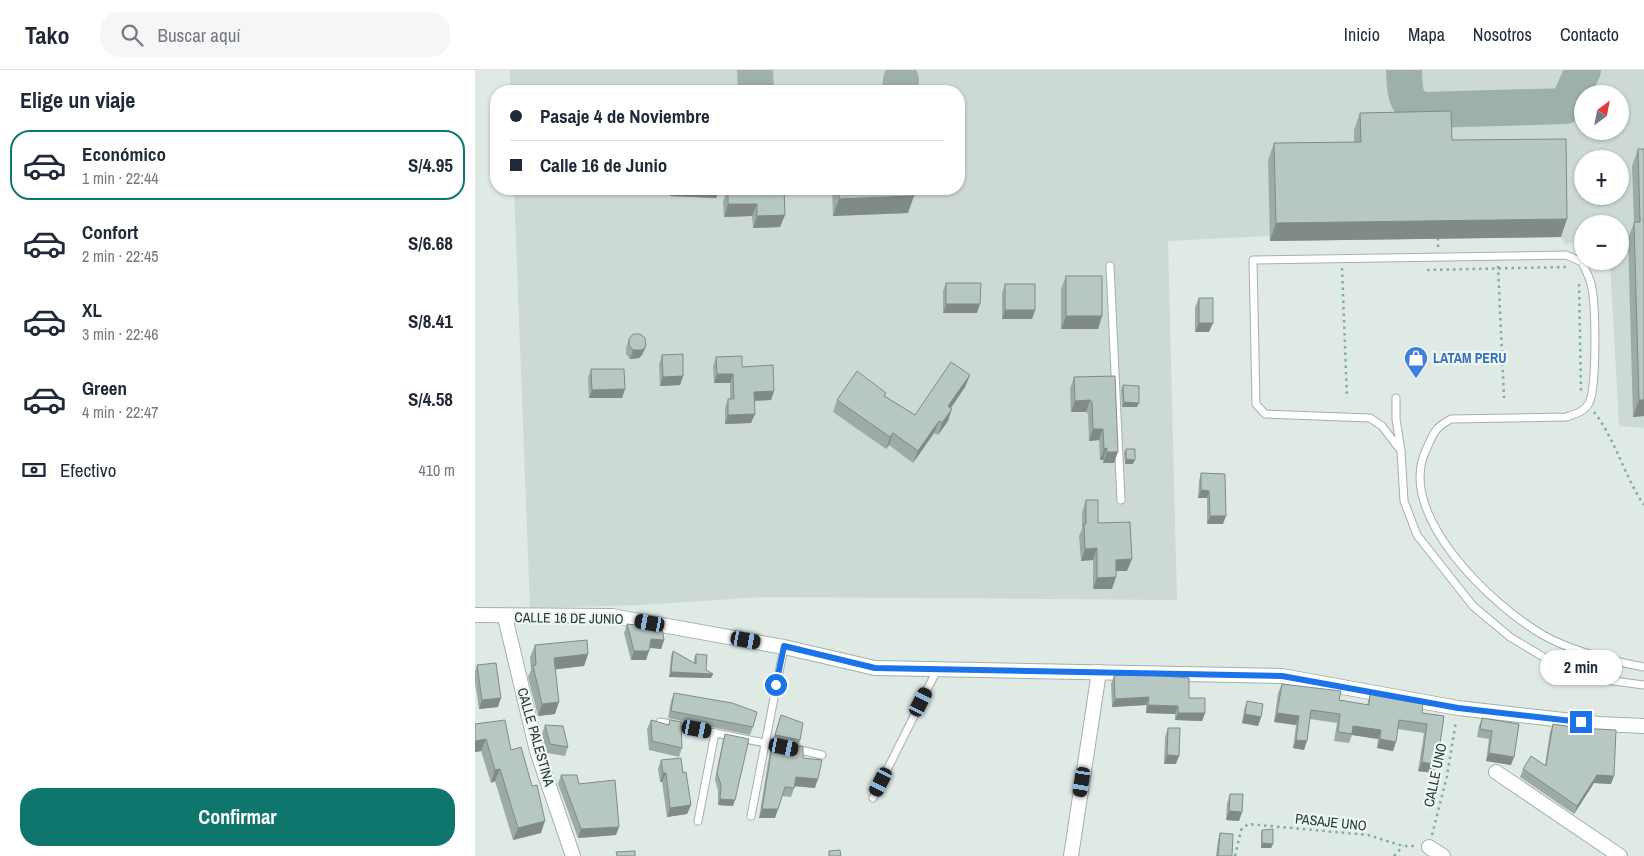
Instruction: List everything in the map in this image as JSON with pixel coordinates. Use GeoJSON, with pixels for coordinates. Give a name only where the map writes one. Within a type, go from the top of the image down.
{"type":"FeatureCollection","features":[{"type":"Feature","properties":{"kind":"street","name":"CALLE 16 DE JUNIO"},"geometry":{"type":"LineString","coordinates":[[475,615],[612,616],[784,646],[875,668],[1282,676],[1458,708],[1599,724],[1644,726]]}},
{"type":"Feature","properties":{"kind":"street","name":"CALLE PALESTINA"},"geometry":{"type":"LineString","coordinates":[[505,616],[537,751],[573,856]]}},
{"type":"Feature","properties":{"kind":"street"},"geometry":{"type":"LineString","coordinates":[[1071,856],[1099,672]]}},
{"type":"Feature","properties":{"kind":"street"},"geometry":{"type":"LineString","coordinates":[[1496,772],[1620,856]]}},
{"type":"Feature","properties":{"kind":"street"},"geometry":{"type":"LineString","coordinates":[[1429,847],[1443,856]]}},
{"type":"Feature","properties":{"kind":"lane"},"geometry":{"type":"LineString","coordinates":[[1401,451],[1382,426],[1370,418],[1265,414],[1256,404],[1253,260],[1497,257],[1566,254],[1574,258]]}},
{"type":"Feature","properties":{"kind":"lane"},"geometry":{"type":"LineString","coordinates":[[1111,266],[1121,500]]}},
{"type":"Feature","properties":{"kind":"lane"},"geometry":{"type":"LineString","coordinates":[[1585,270],[1591,284],[1594,319],[1593,390],[1589,404],[1579,413],[1566,417],[1451,420],[1438,426],[1423,457],[1420,478],[1426,504],[1444,543],[1470,577],[1506,609],[1544,636],[1610,661],[1644,666]]}},
{"type":"Feature","properties":{"kind":"lane"},"geometry":{"type":"LineString","coordinates":[[1396,398],[1396,419],[1401,451],[1404,501],[1417,535],[1473,606],[1510,638],[1555,664],[1598,679],[1644,685]]}},
{"type":"Feature","properties":{"kind":"lane"},"geometry":{"type":"LineString","coordinates":[[751,816],[784,646]]}},
{"type":"Feature","properties":{"kind":"lane"},"geometry":{"type":"LineString","coordinates":[[873,798],[937,670]]}},
{"type":"Feature","properties":{"kind":"lane"},"geometry":{"type":"LineString","coordinates":[[660,722],[822,754]]}},
{"type":"Feature","properties":{"kind":"lane"},"geometry":{"type":"LineString","coordinates":[[698,821],[715,733]]}},
{"type":"Feature","properties":{"kind":"path"},"geometry":{"type":"LineString","coordinates":[[1497,257],[1504,398]]}},
{"type":"Feature","properties":{"kind":"path"},"geometry":{"type":"LineString","coordinates":[[1342,259],[1347,398]]}},
{"type":"Feature","properties":{"kind":"path"},"geometry":{"type":"LineString","coordinates":[[1427,270],[1573,268],[1574,264]]}},
{"type":"Feature","properties":{"kind":"path"},"geometry":{"type":"LineString","coordinates":[[1579,282],[1581,394],[1605,426],[1632,488],[1644,505]]}},
{"type":"Feature","properties":{"kind":"path","name":"CALLE UNO"},"geometry":{"type":"LineString","coordinates":[[1429,847],[1447,776],[1458,708]]}},
{"type":"Feature","properties":{"kind":"path","name":"PASAJE UNO"},"geometry":{"type":"LineString","coordinates":[[1235,856],[1237,839],[1243,826],[1259,824],[1367,835],[1403,846],[1429,847]]}},
{"type":"Feature","properties":{"kind":"path"},"geometry":{"type":"LineString","coordinates":[[1394,856],[1403,846]]}},
{"type":"Feature","properties":{"kind":"shaded area"},"geometry":{"type":"Polygon","coordinates":[[[510,70],[1644,70],[1644,428],[1619,426],[1610,270],[1629,270],[1629,215],[1574,215],[1574,243],[1565,244],[1561,237],[1270,241],[1269,236],[1168,241],[1177,600],[763,597],[641,605],[530,608],[514,195],[965,195],[965,85],[510,85],[510,70]]]}},
{"type":"Feature","properties":{"kind":"building"},"geometry":{"type":"Polygon","coordinates":[[[1451,111],[1452,140],[1566,139],[1567,219],[1276,223],[1274,143],[1361,142],[1360,113],[1451,111]]]}},
{"type":"Feature","properties":{"kind":"building"},"geometry":{"type":"Polygon","coordinates":[[[1638,149],[1644,149],[1644,400],[1639,400],[1634,222],[1640,222],[1638,149]]]}},
{"type":"Feature","properties":{"kind":"building"},"geometry":{"type":"Polygon","coordinates":[[[728,195],[784,195],[785,215],[757,216],[757,204],[728,204],[728,195]]]}},
{"type":"Feature","properties":{"kind":"building"},"geometry":{"type":"Polygon","coordinates":[[[839,195],[914,195],[914,196],[839,199],[839,195]]]}},
{"type":"Feature","properties":{"kind":"building"},"geometry":{"type":"Polygon","coordinates":[[[1066,276],[1102,276],[1102,316],[1066,316],[1066,276]]]}},
{"type":"Feature","properties":{"kind":"building"},"geometry":{"type":"Polygon","coordinates":[[[946,283],[981,283],[980,304],[946,304],[946,283]]]}},
{"type":"Feature","properties":{"kind":"building"},"geometry":{"type":"Polygon","coordinates":[[[1005,284],[1035,284],[1035,310],[1005,310],[1005,284]]]}},
{"type":"Feature","properties":{"kind":"building"},"geometry":{"type":"Polygon","coordinates":[[[1199,298],[1213,298],[1213,323],[1199,323],[1199,298]]]}},
{"type":"Feature","properties":{"kind":"building"},"geometry":{"type":"Polygon","coordinates":[[[633,334],[640,334],[645,338],[646,346],[642,350],[633,350],[629,345],[629,339],[633,334]]]}},
{"type":"Feature","properties":{"kind":"building"},"geometry":{"type":"Polygon","coordinates":[[[683,354],[683,376],[663,377],[662,355],[683,354]]]}},
{"type":"Feature","properties":{"kind":"building"},"geometry":{"type":"Polygon","coordinates":[[[742,356],[742,367],[773,365],[774,391],[754,392],[755,414],[728,415],[728,399],[734,399],[733,374],[717,374],[716,357],[742,356]]]}},
{"type":"Feature","properties":{"kind":"building"},"geometry":{"type":"Polygon","coordinates":[[[951,362],[970,375],[948,406],[952,409],[942,423],[939,421],[918,451],[893,433],[890,437],[837,400],[857,371],[886,393],[884,396],[915,415],[951,362]]]}},
{"type":"Feature","properties":{"kind":"building"},"geometry":{"type":"Polygon","coordinates":[[[591,369],[624,369],[625,389],[592,390],[591,369]]]}},
{"type":"Feature","properties":{"kind":"building"},"geometry":{"type":"Polygon","coordinates":[[[1115,376],[1118,452],[1107,452],[1107,448],[1104,449],[1103,429],[1093,429],[1092,402],[1090,400],[1075,401],[1074,377],[1115,376]]]}},
{"type":"Feature","properties":{"kind":"building"},"geometry":{"type":"Polygon","coordinates":[[[1123,385],[1139,386],[1139,403],[1124,402],[1123,385]]]}},
{"type":"Feature","properties":{"kind":"building"},"geometry":{"type":"Polygon","coordinates":[[[1126,449],[1135,449],[1135,460],[1126,459],[1126,449]]]}},
{"type":"Feature","properties":{"kind":"building"},"geometry":{"type":"Polygon","coordinates":[[[1201,473],[1225,474],[1226,516],[1210,516],[1209,491],[1201,490],[1201,473]]]}},
{"type":"Feature","properties":{"kind":"building"},"geometry":{"type":"Polygon","coordinates":[[[1086,500],[1098,500],[1098,523],[1130,522],[1132,559],[1116,560],[1116,577],[1097,578],[1097,548],[1085,549],[1084,524],[1086,524],[1086,500]]]}},
{"type":"Feature","properties":{"kind":"building"},"geometry":{"type":"Polygon","coordinates":[[[627,624],[662,628],[664,640],[651,639],[649,651],[634,651],[627,624]]]}},
{"type":"Feature","properties":{"kind":"building"},"geometry":{"type":"Polygon","coordinates":[[[587,640],[588,654],[554,658],[559,702],[542,704],[533,666],[536,665],[535,645],[587,640]]]}},
{"type":"Feature","properties":{"kind":"building"},"geometry":{"type":"Polygon","coordinates":[[[673,651],[696,664],[696,654],[707,655],[706,670],[713,674],[671,672],[673,651]]]}},
{"type":"Feature","properties":{"kind":"building"},"geometry":{"type":"Polygon","coordinates":[[[496,663],[501,698],[482,700],[477,665],[496,663]]]}},
{"type":"Feature","properties":{"kind":"building"},"geometry":{"type":"Polygon","coordinates":[[[1136,674],[1189,678],[1189,698],[1205,698],[1205,713],[1178,713],[1178,706],[1148,705],[1149,697],[1115,699],[1114,676],[1136,674]]]}},
{"type":"Feature","properties":{"kind":"building"},"geometry":{"type":"Polygon","coordinates":[[[1282,684],[1341,691],[1339,700],[1369,705],[1370,694],[1423,703],[1422,713],[1444,716],[1437,765],[1422,762],[1427,724],[1399,720],[1396,742],[1380,739],[1381,730],[1353,726],[1352,734],[1338,732],[1340,714],[1311,710],[1307,741],[1296,740],[1299,716],[1277,713],[1282,684]]]}},
{"type":"Feature","properties":{"kind":"building"},"geometry":{"type":"Polygon","coordinates":[[[674,693],[732,703],[757,712],[753,727],[671,711],[674,693]]]}},
{"type":"Feature","properties":{"kind":"building"},"geometry":{"type":"Polygon","coordinates":[[[1247,701],[1263,704],[1261,717],[1245,714],[1247,701]]]}},
{"type":"Feature","properties":{"kind":"building"},"geometry":{"type":"Polygon","coordinates":[[[781,715],[803,723],[800,740],[775,735],[781,715]]]}},
{"type":"Feature","properties":{"kind":"building"},"geometry":{"type":"Polygon","coordinates":[[[1482,718],[1519,724],[1514,757],[1489,753],[1492,731],[1480,729],[1482,718]]]}},
{"type":"Feature","properties":{"kind":"building"},"geometry":{"type":"Polygon","coordinates":[[[505,720],[511,750],[521,747],[532,786],[537,785],[545,821],[518,828],[500,769],[495,770],[486,739],[475,741],[475,724],[505,720]]]}},
{"type":"Feature","properties":{"kind":"building"},"geometry":{"type":"Polygon","coordinates":[[[651,720],[669,725],[670,720],[681,722],[682,748],[652,741],[651,720]]]}},
{"type":"Feature","properties":{"kind":"building"},"geometry":{"type":"Polygon","coordinates":[[[1553,724],[1579,728],[1616,730],[1614,776],[1597,775],[1577,806],[1523,769],[1531,756],[1546,766],[1553,724]]]}},
{"type":"Feature","properties":{"kind":"building"},"geometry":{"type":"Polygon","coordinates":[[[545,725],[563,726],[568,747],[550,744],[545,725]]]}},
{"type":"Feature","properties":{"kind":"building"},"geometry":{"type":"Polygon","coordinates":[[[1168,728],[1180,728],[1179,756],[1167,755],[1168,728]]]}},
{"type":"Feature","properties":{"kind":"building"},"geometry":{"type":"Polygon","coordinates":[[[725,734],[749,739],[735,800],[720,799],[721,785],[717,773],[725,734]]]}},
{"type":"Feature","properties":{"kind":"building"},"geometry":{"type":"Polygon","coordinates":[[[773,741],[803,747],[803,758],[822,760],[818,779],[796,777],[794,788],[785,787],[778,809],[762,809],[773,741]]]}},
{"type":"Feature","properties":{"kind":"building"},"geometry":{"type":"Polygon","coordinates":[[[681,758],[683,773],[686,772],[691,805],[670,808],[666,773],[663,773],[661,760],[681,758]]]}},
{"type":"Feature","properties":{"kind":"building"},"geometry":{"type":"Polygon","coordinates":[[[561,775],[577,775],[579,784],[615,780],[619,827],[581,829],[561,775]]]}},
{"type":"Feature","properties":{"kind":"building"},"geometry":{"type":"Polygon","coordinates":[[[1230,794],[1243,794],[1242,812],[1229,811],[1230,794]]]}},
{"type":"Feature","properties":{"kind":"building"},"geometry":{"type":"Polygon","coordinates":[[[1273,829],[1273,844],[1262,843],[1262,830],[1273,829]]]}},
{"type":"Feature","properties":{"kind":"building"},"geometry":{"type":"Polygon","coordinates":[[[1220,833],[1233,834],[1232,856],[1218,856],[1220,833]]]}},
{"type":"Feature","properties":{"kind":"building"},"geometry":{"type":"Polygon","coordinates":[[[840,850],[841,856],[829,856],[829,851],[840,850]]]}},
{"type":"Feature","properties":{"kind":"building"},"geometry":{"type":"Polygon","coordinates":[[[635,851],[635,856],[617,856],[616,852],[635,851]]]}},
{"type":"Feature","properties":{"kind":"taxiway"},"geometry":{"type":"LineString","coordinates":[[755,70],[756,85]]}},
{"type":"Feature","properties":{"kind":"taxiway"},"geometry":{"type":"LineString","coordinates":[[1404,70],[1405,90],[1409,101],[1418,108],[1426,110],[1565,106],[1583,70]]}},
{"type":"Feature","properties":{"kind":"taxiway"},"geometry":{"type":"LineString","coordinates":[[901,80],[901,85]]}},
{"type":"Feature","properties":{"kind":"place","name":"LATAM PERU"},"geometry":{"type":"Point","coordinates":[1416,379]}},
{"type":"Feature","properties":{"kind":"route"},"geometry":{"type":"LineString","coordinates":[[776,685],[784,646],[875,668],[1282,676],[1458,708],[1581,722]]}}]}
